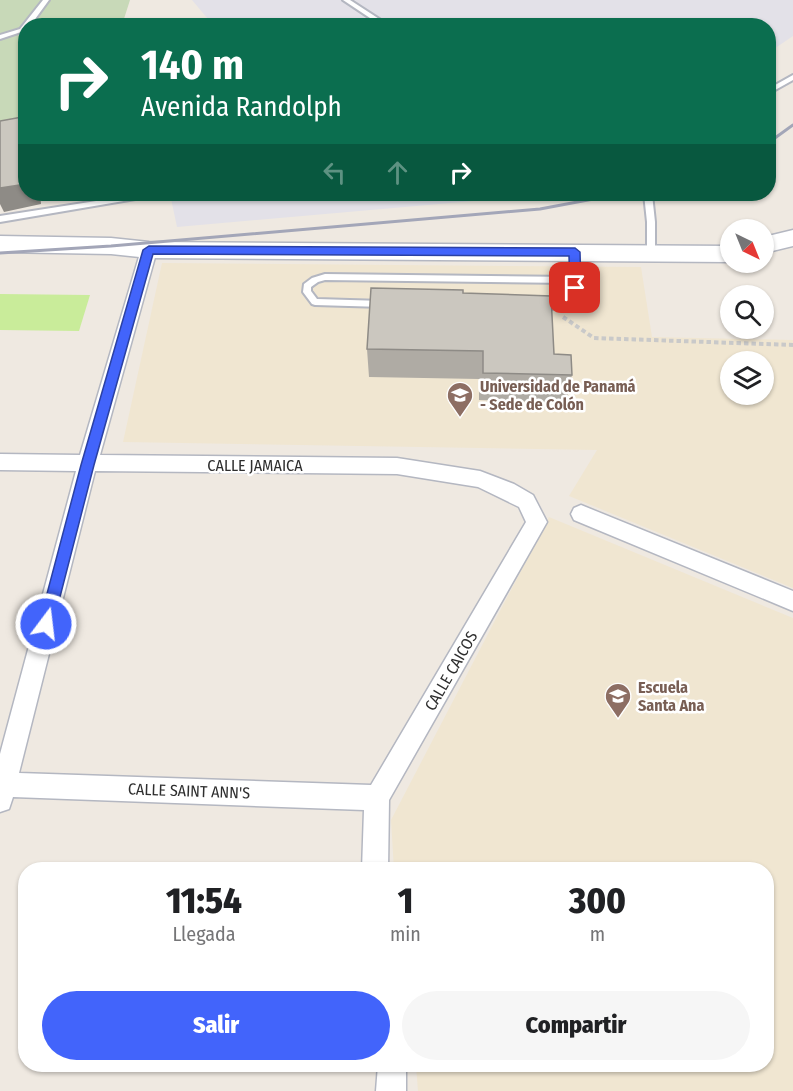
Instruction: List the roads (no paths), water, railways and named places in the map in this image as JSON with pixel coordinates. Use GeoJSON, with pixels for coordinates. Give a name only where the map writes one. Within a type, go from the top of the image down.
{"type":"FeatureCollection","features":[{"type":"Feature","properties":{"kind":"main road"},"geometry":{"type":"LineString","coordinates":[[774,242],[793,237]]}},
{"type":"Feature","properties":{"kind":"main road"},"geometry":{"type":"LineString","coordinates":[[0,244],[111,246],[149,250],[720,254]]}},
{"type":"Feature","properties":{"kind":"main road"},"geometry":{"type":"LineString","coordinates":[[774,255],[793,255]]}},
{"type":"Feature","properties":{"kind":"street"},"geometry":{"type":"LineString","coordinates":[[2,789],[87,465],[149,250]]}},
{"type":"Feature","properties":{"kind":"street","name":"CALLE JAMAICA"},"geometry":{"type":"LineString","coordinates":[[0,462],[87,465],[397,466],[480,479],[507,490]]}},
{"type":"Feature","properties":{"kind":"street","name":"CALLE CAICOS"},"geometry":{"type":"LineString","coordinates":[[375,862],[377,798],[537,522],[526,501],[507,490]]}},
{"type":"Feature","properties":{"kind":"street"},"geometry":{"type":"LineString","coordinates":[[581,514],[793,601]]}},
{"type":"Feature","properties":{"kind":"street","name":"CALLE SAINT ANN'S"},"geometry":{"type":"LineString","coordinates":[[2,789],[377,798]]}},
{"type":"Feature","properties":{"kind":"street"},"geometry":{"type":"LineString","coordinates":[[392,1072],[392,1091]]}},
{"type":"Feature","properties":{"kind":"lane"},"geometry":{"type":"LineString","coordinates":[[32,18],[46,0]]}},
{"type":"Feature","properties":{"kind":"lane"},"geometry":{"type":"LineString","coordinates":[[346,0],[374,18]]}},
{"type":"Feature","properties":{"kind":"lane"},"geometry":{"type":"LineString","coordinates":[[0,37],[18,31]]}},
{"type":"Feature","properties":{"kind":"lane"},"geometry":{"type":"LineString","coordinates":[[776,87],[793,77]]}},
{"type":"Feature","properties":{"kind":"lane"},"geometry":{"type":"LineString","coordinates":[[0,219],[110,201]]}},
{"type":"Feature","properties":{"kind":"lane"},"geometry":{"type":"LineString","coordinates":[[649,201],[651,252]]}},
{"type":"Feature","properties":{"kind":"lane"},"geometry":{"type":"LineString","coordinates":[[524,307],[548,307],[561,304],[571,297],[576,280],[575,252]]}},
{"type":"Feature","properties":{"kind":"lane"},"geometry":{"type":"LineString","coordinates":[[394,304],[315,302],[307,292],[307,286],[325,277],[576,280]]}},
{"type":"Feature","properties":{"kind":"railway"},"geometry":{"type":"LineString","coordinates":[[776,137],[793,125]]}},
{"type":"Feature","properties":{"kind":"railway"},"geometry":{"type":"LineString","coordinates":[[0,253],[111,246],[540,209],[583,201]]}},
{"type":"Feature","properties":{"kind":"place","name":"Universidad de Panamá - Sede de Colón"},"geometry":{"type":"Point","coordinates":[460,418]}},
{"type":"Feature","properties":{"kind":"place","name":"Escuela Santa Ana"},"geometry":{"type":"Point","coordinates":[618,719]}}]}
